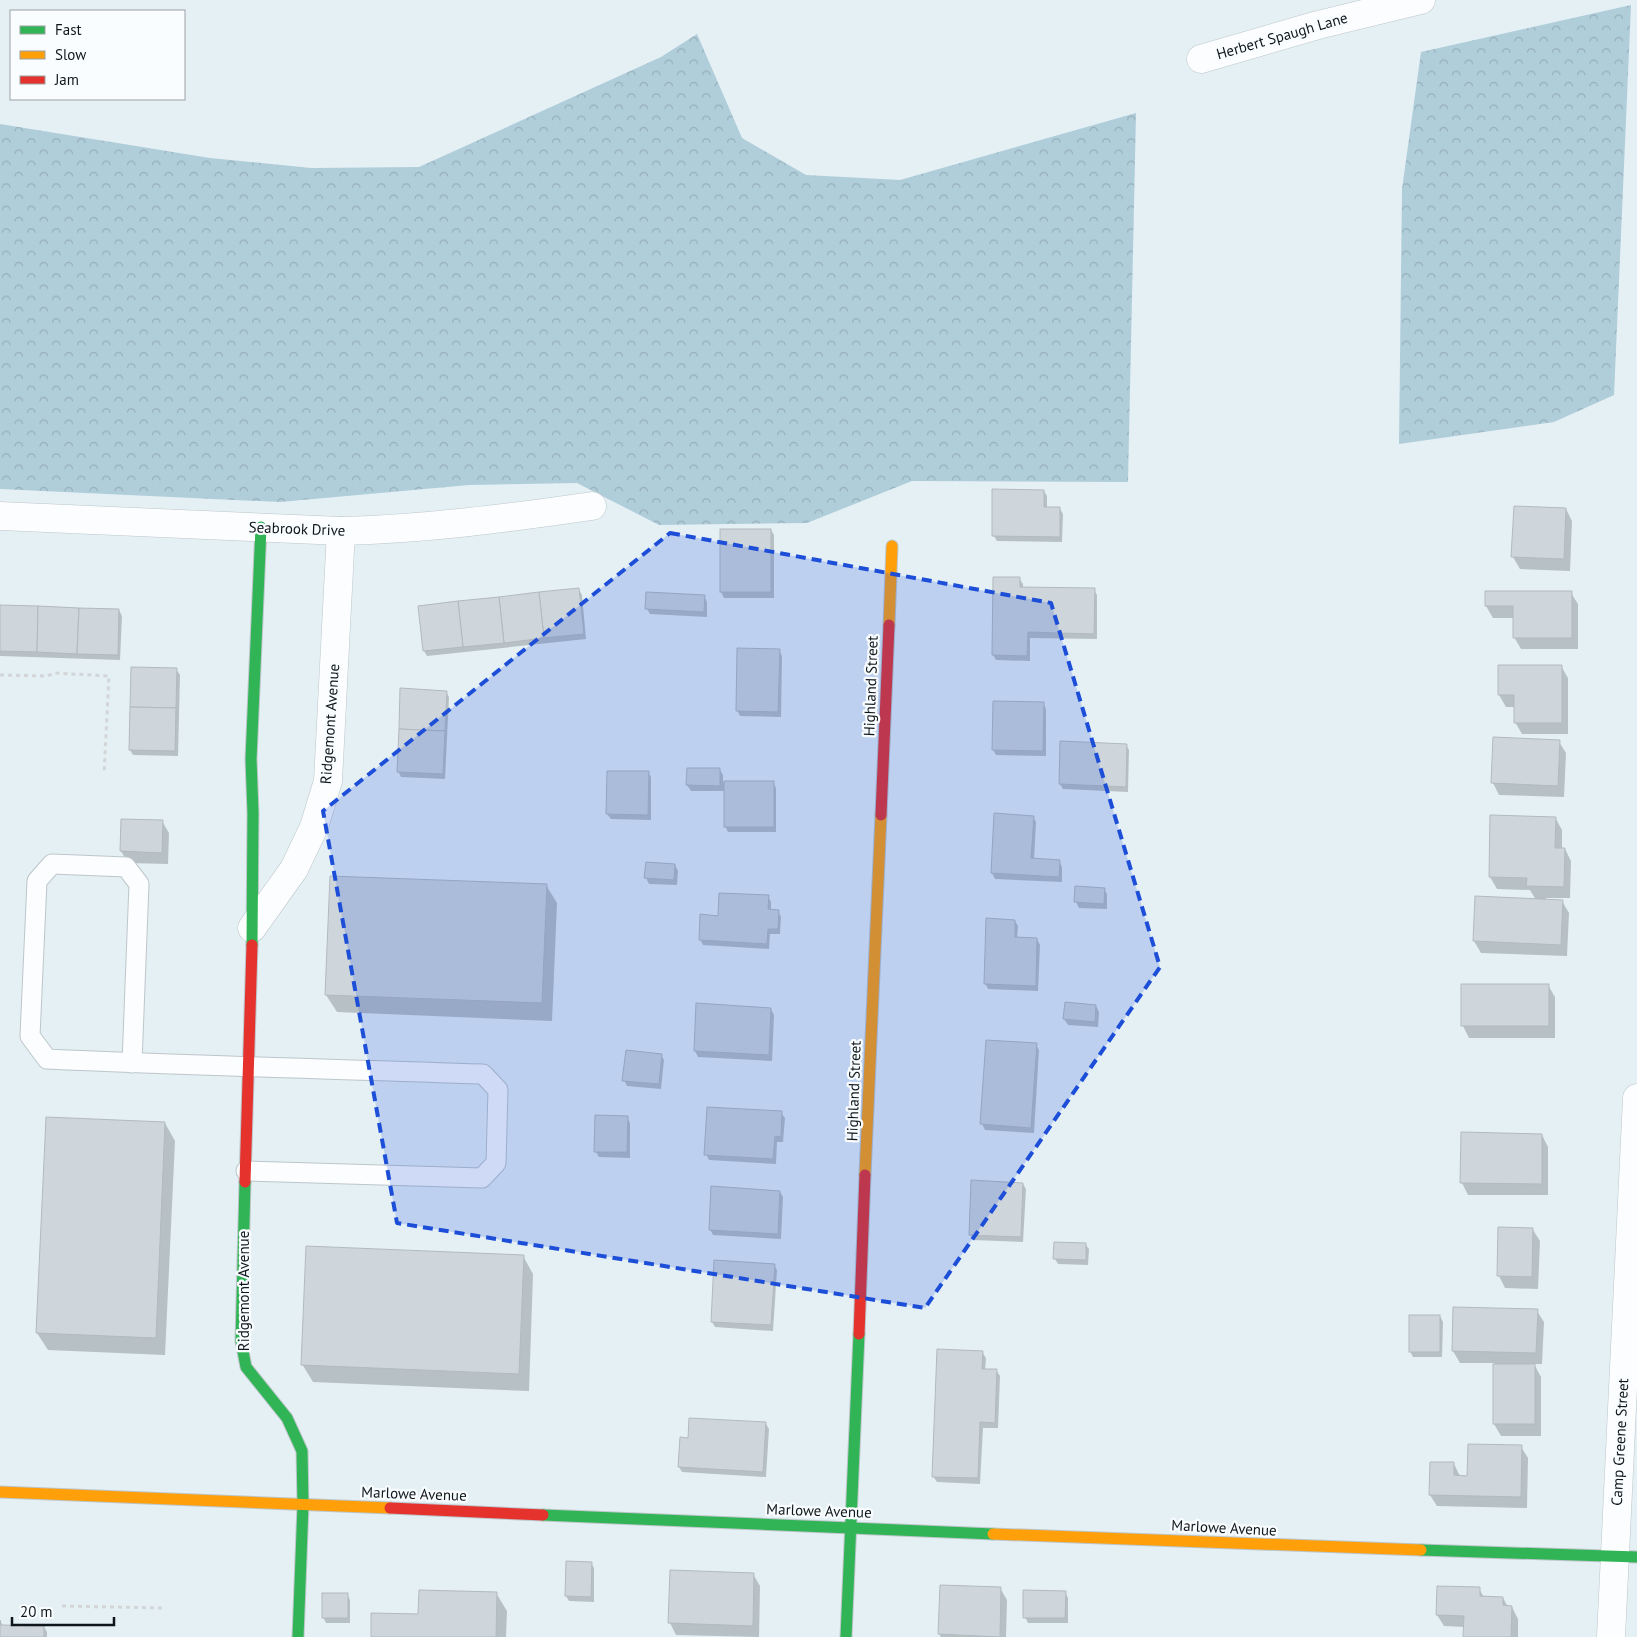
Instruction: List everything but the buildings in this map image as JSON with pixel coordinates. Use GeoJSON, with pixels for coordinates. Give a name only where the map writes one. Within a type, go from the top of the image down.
{"type":"FeatureCollection","features":[{"type":"Feature","properties":{"kind":"street","name":"Herbert Spaugh Lane"},"geometry":{"type":"LineString","coordinates":[[1201,59],[1318,24],[1421,0]]}},
{"type":"Feature","properties":{"kind":"street","name":"Seabrook Drive"},"geometry":{"type":"LineString","coordinates":[[0,516],[341,531],[391,530],[526,516],[592,506]]}},
{"type":"Feature","properties":{"kind":"street","name":"Ridgemont Avenue"},"geometry":{"type":"LineString","coordinates":[[261,527],[251,759],[253,813],[252,931],[241,1341],[246,1367],[287,1418],[302,1451],[303,1505],[298,1637]]}},
{"type":"Feature","properties":{"kind":"street","name":"Ridgemont Avenue"},"geometry":{"type":"LineString","coordinates":[[252,931],[294,869],[314,827],[328,781],[341,531]]}},
{"type":"Feature","properties":{"kind":"street","name":"Highland Street"},"geometry":{"type":"LineString","coordinates":[[846,1637],[892,546]]}},
{"type":"Feature","properties":{"kind":"street","name":"Camp Greene Street"},"geometry":{"type":"LineString","coordinates":[[1611,1637],[1626,1556],[1637,1098]]}},
{"type":"Feature","properties":{"kind":"street","name":"Marlowe Avenue"},"geometry":{"type":"LineString","coordinates":[[0,1492],[1288,1546],[1626,1556]]}},
{"type":"Feature","properties":{"kind":"lane"},"geometry":{"type":"LineString","coordinates":[[132,1063],[139,884],[126,867],[52,864],[37,881],[30,1036],[47,1059],[132,1063],[248,1067],[483,1074],[498,1090],[496,1163],[482,1178],[246,1171]]}},
{"type":"Feature","properties":{"kind":"path"},"geometry":{"type":"LineString","coordinates":[[0,675],[47,676],[55,673],[109,676],[104,774]]}},
{"type":"Feature","properties":{"kind":"path"},"geometry":{"type":"LineString","coordinates":[[62,1606],[164,1608]]}},
{"type":"Feature","properties":{"kind":"highlighted area"},"geometry":{"type":"Polygon","coordinates":[[[670,533],[1051,603],[1160,967],[925,1308],[397,1223],[323,811],[670,533]]]}},
{"type":"Feature","properties":{"kind":"green space"},"geometry":{"type":"Polygon","coordinates":[[[1631,5],[1614,395],[1554,422],[1399,444],[1402,189],[1421,52],[1631,5]]]}},
{"type":"Feature","properties":{"kind":"green space"},"geometry":{"type":"Polygon","coordinates":[[[697,34],[742,138],[806,175],[900,180],[1136,113],[1128,482],[912,481],[807,523],[659,525],[577,483],[469,485],[280,502],[0,489],[0,124],[210,158],[311,168],[419,167],[661,57],[697,34]]]}},
{"type":"Feature","properties":{"kind":"traffic: fast"},"geometry":{"type":"LineString","coordinates":[[252,945],[253,813],[251,759],[261,527]]}},
{"type":"Feature","properties":{"kind":"traffic: fast"},"geometry":{"type":"LineString","coordinates":[[245,1182],[241,1341],[246,1367],[287,1418],[302,1451],[303,1505],[298,1637]]}},
{"type":"Feature","properties":{"kind":"traffic: fast"},"geometry":{"type":"LineString","coordinates":[[846,1637],[859,1334]]}},
{"type":"Feature","properties":{"kind":"traffic: fast"},"geometry":{"type":"LineString","coordinates":[[543,1515],[993,1534]]}},
{"type":"Feature","properties":{"kind":"traffic: fast"},"geometry":{"type":"LineString","coordinates":[[1421,1550],[1637,1557]]}},
{"type":"Feature","properties":{"kind":"traffic: slow"},"geometry":{"type":"LineString","coordinates":[[889,625],[892,546]]}},
{"type":"Feature","properties":{"kind":"traffic: slow"},"geometry":{"type":"LineString","coordinates":[[865,1175],[881,815]]}},
{"type":"Feature","properties":{"kind":"traffic: slow"},"geometry":{"type":"LineString","coordinates":[[0,1492],[390,1508]]}},
{"type":"Feature","properties":{"kind":"traffic: slow"},"geometry":{"type":"LineString","coordinates":[[993,1534],[1421,1550]]}},
{"type":"Feature","properties":{"kind":"traffic: jam"},"geometry":{"type":"LineString","coordinates":[[881,815],[889,625]]}},
{"type":"Feature","properties":{"kind":"traffic: jam"},"geometry":{"type":"LineString","coordinates":[[245,1182],[252,945]]}},
{"type":"Feature","properties":{"kind":"traffic: jam"},"geometry":{"type":"LineString","coordinates":[[859,1334],[865,1175]]}},
{"type":"Feature","properties":{"kind":"traffic: jam"},"geometry":{"type":"LineString","coordinates":[[390,1508],[543,1515]]}}]}
